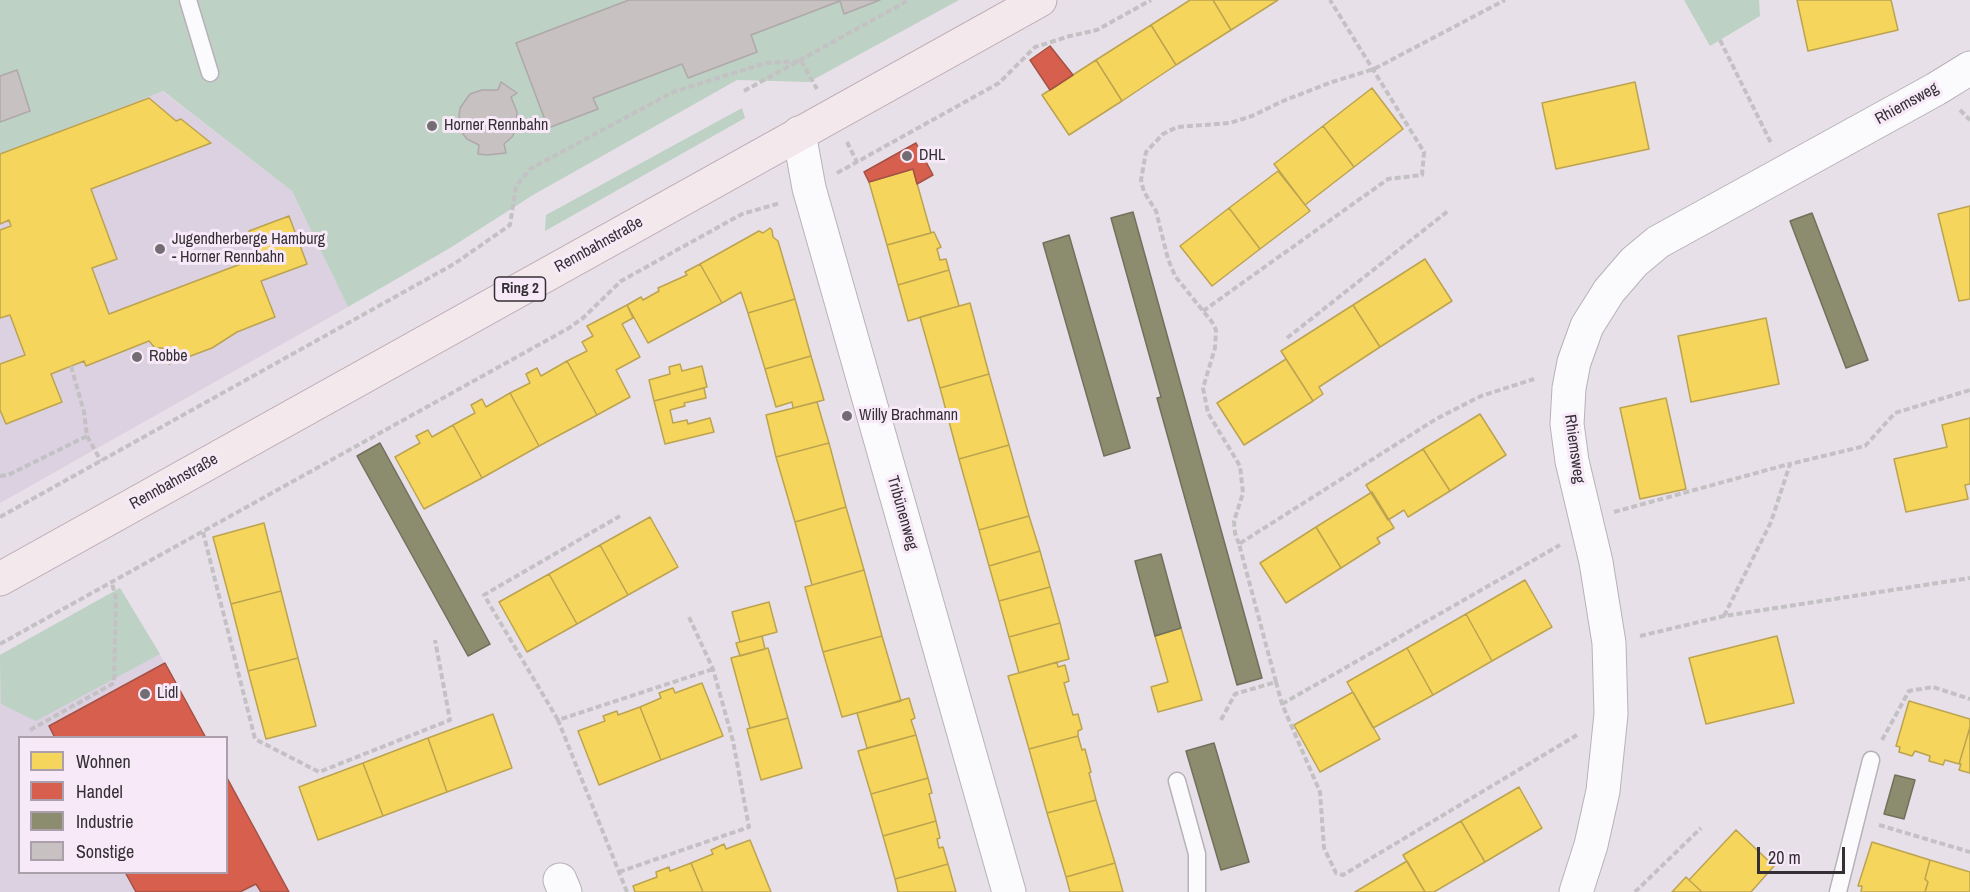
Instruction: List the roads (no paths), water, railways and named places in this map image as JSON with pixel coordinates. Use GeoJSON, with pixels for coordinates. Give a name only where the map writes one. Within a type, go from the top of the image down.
{"type":"FeatureCollection","features":[{"type":"Feature","properties":{"kind":"main road","name":"Rennbahnstraße"},"geometry":{"type":"LineString","coordinates":[[0,579],[1028,3]]}},
{"type":"Feature","properties":{"kind":"street","name":"Rhiemsweg"},"geometry":{"type":"LineString","coordinates":[[1576,892],[1591,845],[1603,790],[1611,714],[1610,644],[1587,524],[1572,461],[1567,424],[1569,388],[1574,362],[1587,326],[1609,291],[1634,262],[1658,242],[1970,68]]}},
{"type":"Feature","properties":{"kind":"street","name":"Tribünenweg"},"geometry":{"type":"LineString","coordinates":[[799,133],[809,188],[1009,892]]}},
{"type":"Feature","properties":{"kind":"lane"},"geometry":{"type":"LineString","coordinates":[[188,0],[210,73]]}},
{"type":"Feature","properties":{"kind":"lane"},"geometry":{"type":"LineString","coordinates":[[1838,892],[1871,760]]}},
{"type":"Feature","properties":{"kind":"lane"},"geometry":{"type":"LineString","coordinates":[[1177,781],[1197,854],[1197,892]]}},
{"type":"Feature","properties":{"kind":"place","name":"Horner Rennbahn"},"geometry":{"type":"Point","coordinates":[432,126]}},
{"type":"Feature","properties":{"kind":"place","name":"DHL"},"geometry":{"type":"Point","coordinates":[907,156]}},
{"type":"Feature","properties":{"kind":"place","name":"Jugendherberge Hamburg - Horner Rennbahn"},"geometry":{"type":"Point","coordinates":[160,249]}},
{"type":"Feature","properties":{"kind":"place","name":"Robbe"},"geometry":{"type":"Point","coordinates":[137,357]}},
{"type":"Feature","properties":{"kind":"place","name":"Willy Brachmann"},"geometry":{"type":"Point","coordinates":[847,416]}},
{"type":"Feature","properties":{"kind":"place","name":"Lidl"},"geometry":{"type":"Point","coordinates":[145,694]}}]}
